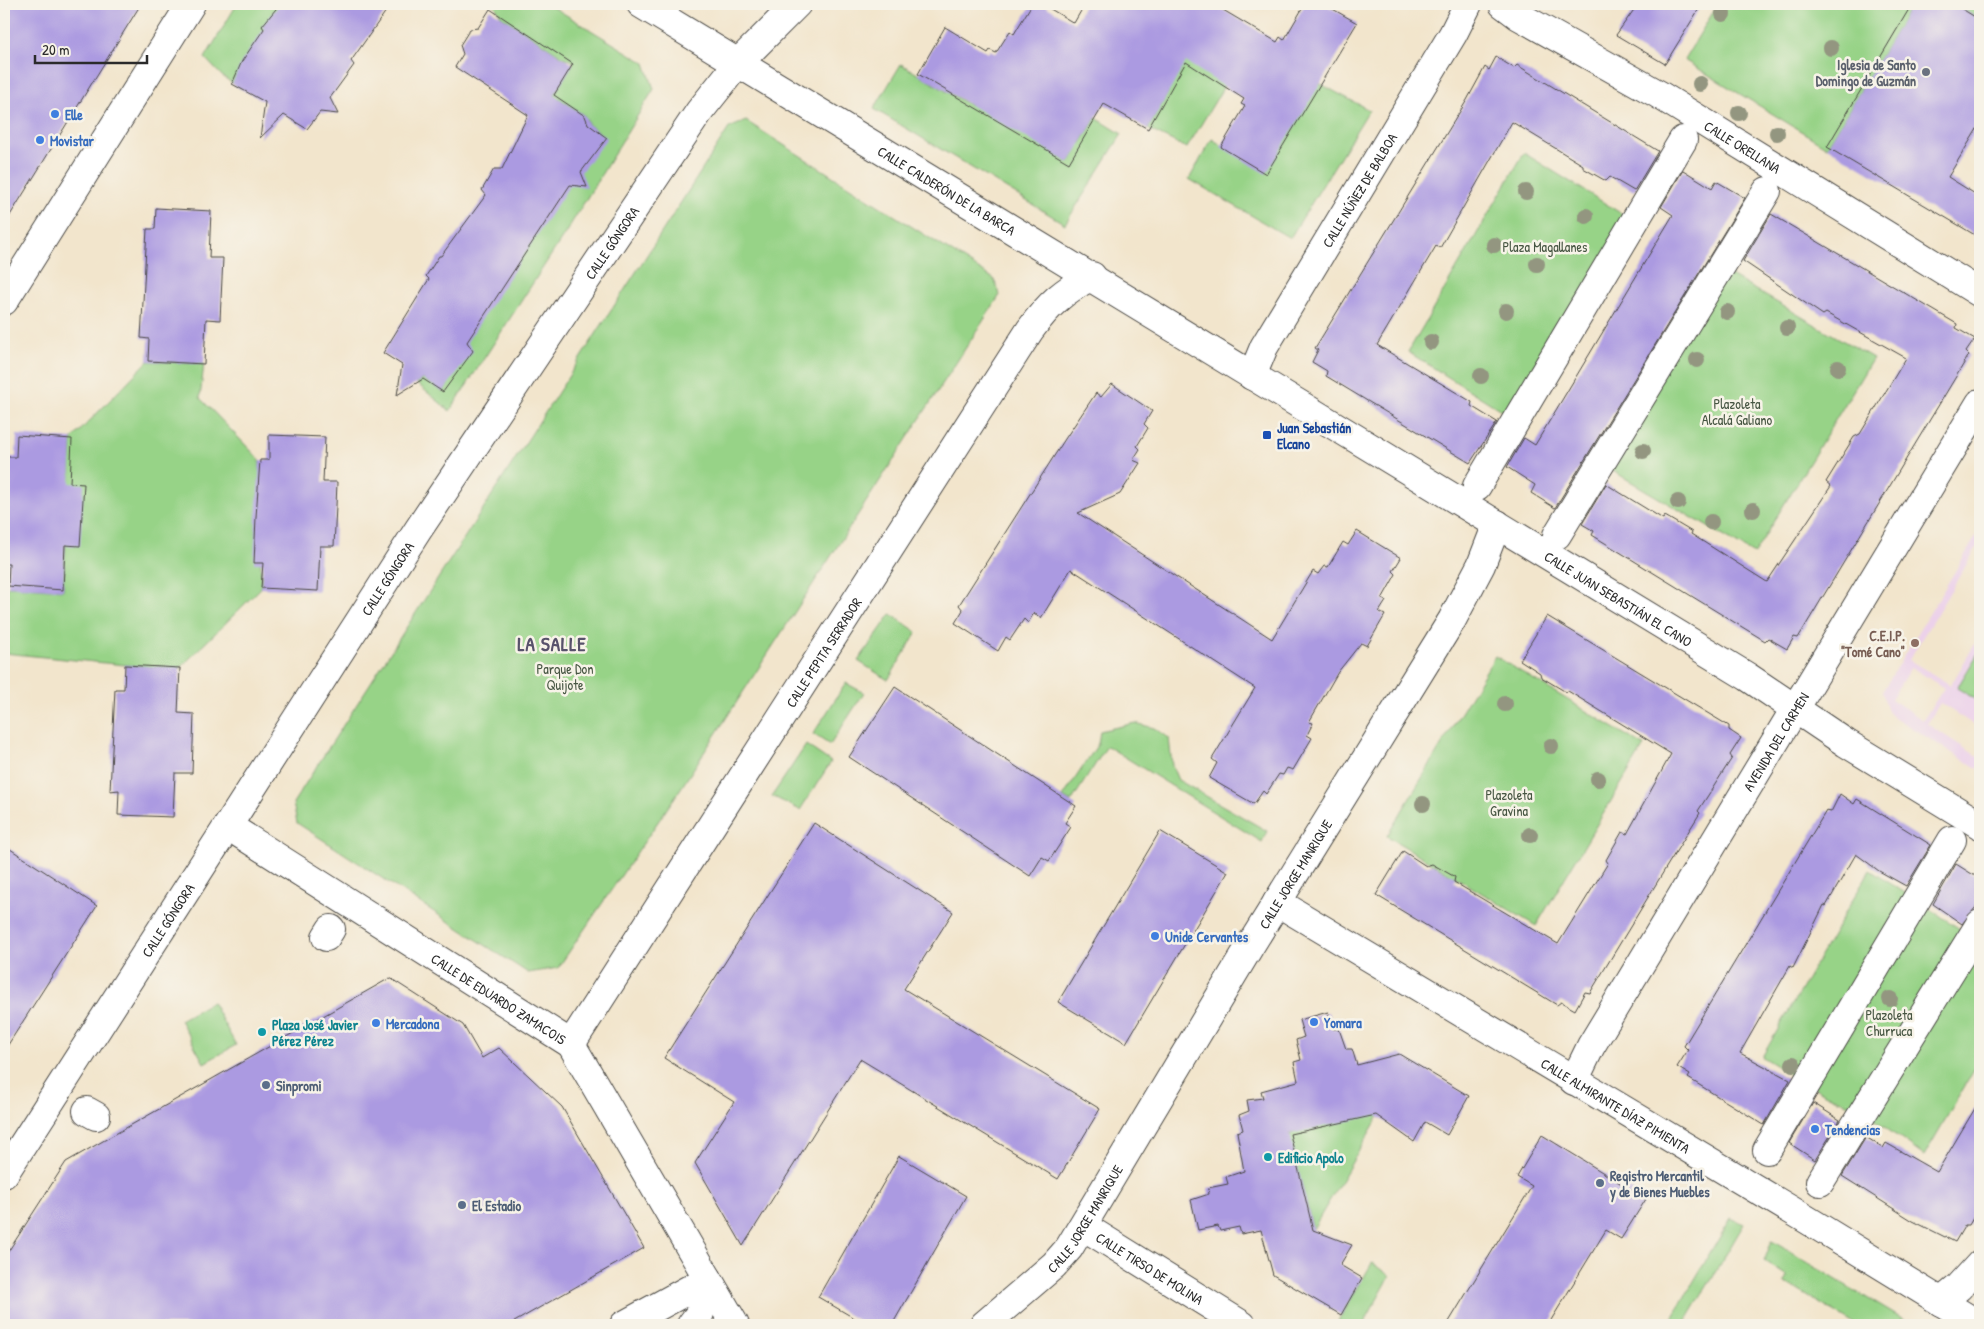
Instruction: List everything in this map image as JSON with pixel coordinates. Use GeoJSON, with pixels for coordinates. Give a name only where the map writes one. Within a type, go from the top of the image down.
{"type":"FeatureCollection","features":[{"type":"Feature","properties":{"kind":"street"},"geometry":{"type":"LineString","coordinates":[[4,301],[191,4]]}},
{"type":"Feature","properties":{"kind":"street","name":"CALLE CALDERÓN DE LA BARCA"},"geometry":{"type":"LineString","coordinates":[[641,4],[1092,276],[1252,376]]}},
{"type":"Feature","properties":{"kind":"street","name":"CALLE GÓNGORA"},"geometry":{"type":"LineString","coordinates":[[4,1174],[418,530],[699,112],[738,63],[797,4]]}},
{"type":"Feature","properties":{"kind":"street","name":"CALLE NÚÑEZ DE BALBOA"},"geometry":{"type":"LineString","coordinates":[[1252,376],[1264,347],[1453,34],[1468,4]]}},
{"type":"Feature","properties":{"kind":"street","name":"CALLE ORELLANA"},"geometry":{"type":"LineString","coordinates":[[1503,4],[1520,16],[1658,94],[1980,292]]}},
{"type":"Feature","properties":{"kind":"street"},"geometry":{"type":"LineString","coordinates":[[1477,486],[1683,140]]}},
{"type":"Feature","properties":{"kind":"street"},"geometry":{"type":"LineString","coordinates":[[1557,535],[1767,191]]}},
{"type":"Feature","properties":{"kind":"street","name":"CALLE PEPITA SERRADOR"},"geometry":{"type":"LineString","coordinates":[[571,1044],[1030,330],[1046,307],[1068,288],[1092,276]]}},
{"type":"Feature","properties":{"kind":"street","name":"CALLE JUAN SEBASTIÁN EL CANO"},"geometry":{"type":"LineString","coordinates":[[1252,376],[1748,677],[1846,743],[1980,825]]}},
{"type":"Feature","properties":{"kind":"street","name":"AVENIDA DEL CARMEN"},"geometry":{"type":"LineString","coordinates":[[1574,1081],[1591,1046],[1980,403]]}},
{"type":"Feature","properties":{"kind":"street","name":"CALLE JORGE MANRIQUE"},"geometry":{"type":"LineString","coordinates":[[984,1325],[1054,1265],[1069,1248],[1277,902],[1452,620],[1481,565],[1496,524]]}},
{"type":"Feature","properties":{"kind":"street","name":"CALLE DE EDUARDO ZAMACOIS"},"geometry":{"type":"LineString","coordinates":[[228,826],[571,1044],[735,1325]]}},
{"type":"Feature","properties":{"kind":"street"},"geometry":{"type":"LineString","coordinates":[[1766,1150],[1952,840]]}},
{"type":"Feature","properties":{"kind":"street","name":"CALLE ALMIRANTE DÍAZ PIMIENTA"},"geometry":{"type":"LineString","coordinates":[[1277,902],[1979,1325]]}},
{"type":"Feature","properties":{"kind":"street"},"geometry":{"type":"LineString","coordinates":[[1820,1182],[1980,924]]}},
{"type":"Feature","properties":{"kind":"street","name":"CALLE TIRSO DE MOLINA"},"geometry":{"type":"LineString","coordinates":[[1083,1226],[1242,1325]]}},
{"type":"Feature","properties":{"kind":"street"},"geometry":{"type":"LineString","coordinates":[[1941,1302],[1959,1287],[1980,1264]]}},
{"type":"Feature","properties":{"kind":"street"},"geometry":{"type":"LineString","coordinates":[[624,1325],[708,1278]]}},
{"type":"Feature","properties":{"kind":"street"},"geometry":{"type":"LineString","coordinates":[[691,1325],[700,1313],[708,1278]]}},
{"type":"Feature","properties":{"kind":"shaded area","name":"C.E.I.P. \"Tomé Cano\""},"geometry":{"type":"Polygon","coordinates":[[[1980,530],[1980,542],[1909,660],[1951,685],[1980,635],[1980,650],[1957,688],[1980,702],[1980,729],[1940,703],[1927,724],[1980,758],[1980,770],[1889,714],[1882,692],[1980,530]],[[1911,667],[1891,699],[1923,720],[1944,688],[1911,667]]]}},
{"type":"Feature","properties":{"kind":"green space"},"geometry":{"type":"Polygon","coordinates":[[[237,4],[292,4],[241,89],[222,76],[205,58],[237,4]]]}},
{"type":"Feature","properties":{"kind":"green space"},"geometry":{"type":"Polygon","coordinates":[[[494,4],[548,4],[645,63],[654,89],[566,232],[450,411],[416,383],[423,379],[443,392],[448,385],[443,378],[600,133],[588,124],[585,116],[554,95],[574,62],[563,57],[501,16],[494,4]]]}},
{"type":"Feature","properties":{"kind":"green space"},"geometry":{"type":"Polygon","coordinates":[[[1718,4],[1912,4],[1827,147],[1684,60],[1718,4]]]}},
{"type":"Feature","properties":{"kind":"green space"},"geometry":{"type":"Polygon","coordinates":[[[1954,4],[1980,4],[1980,20],[1954,4]]]}},
{"type":"Feature","properties":{"kind":"green space"},"geometry":{"type":"Polygon","coordinates":[[[1175,50],[1226,83],[1187,148],[1148,129],[1168,93],[1175,50]]]}},
{"type":"Feature","properties":{"kind":"green space"},"geometry":{"type":"Polygon","coordinates":[[[901,64],[969,105],[971,102],[1069,163],[1096,118],[1122,134],[1065,224],[874,109],[901,64]]]}},
{"type":"Feature","properties":{"kind":"green space"},"geometry":{"type":"Polygon","coordinates":[[[1317,82],[1369,110],[1290,238],[1189,179],[1212,139],[1266,173],[1317,82]]]}},
{"type":"Feature","properties":{"kind":"green space","name":"Parque Don Quijote"},"geometry":{"type":"Polygon","coordinates":[[[746,121],[994,279],[1000,295],[681,788],[558,968],[528,973],[297,823],[293,803],[729,128],[746,121]]]}},
{"type":"Feature","properties":{"kind":"green space","name":"Plaza Magallanes"},"geometry":{"type":"Polygon","coordinates":[[[1524,153],[1635,222],[1517,420],[1408,352],[1524,153]]]}},
{"type":"Feature","properties":{"kind":"green space","name":"Plazoleta Alcalá Galiano"},"geometry":{"type":"Polygon","coordinates":[[[1719,269],[1873,358],[1754,554],[1601,464],[1719,269]]]}},
{"type":"Feature","properties":{"kind":"green space"},"geometry":{"type":"Polygon","coordinates":[[[148,361],[204,364],[200,398],[260,460],[261,588],[180,668],[125,665],[4,653],[4,591],[8,586],[63,590],[72,439],[148,361]]]}},
{"type":"Feature","properties":{"kind":"green space"},"geometry":{"type":"Polygon","coordinates":[[[891,614],[917,632],[888,680],[858,661],[891,614]]]}},
{"type":"Feature","properties":{"kind":"green space"},"geometry":{"type":"Polygon","coordinates":[[[1980,650],[1980,702],[1957,688],[1980,650]]]}},
{"type":"Feature","properties":{"kind":"green space","name":"Plazoleta Gravina"},"geometry":{"type":"Polygon","coordinates":[[[1495,656],[1644,746],[1536,926],[1387,836],[1495,656]]]}},
{"type":"Feature","properties":{"kind":"green space"},"geometry":{"type":"Polygon","coordinates":[[[846,683],[864,693],[830,745],[813,734],[846,683]]]}},
{"type":"Feature","properties":{"kind":"green space"},"geometry":{"type":"Polygon","coordinates":[[[1135,723],[1154,728],[1169,738],[1172,766],[1178,780],[1267,831],[1262,842],[1107,746],[1071,802],[1063,797],[1098,744],[1100,731],[1135,723]]]}},
{"type":"Feature","properties":{"kind":"green space"},"geometry":{"type":"Polygon","coordinates":[[[806,745],[831,762],[800,810],[772,796],[806,745]]]}},
{"type":"Feature","properties":{"kind":"green space","name":"Plazoleta Churruca"},"geometry":{"type":"Polygon","coordinates":[[[1870,870],[1980,942],[1980,1060],[1924,1156],[1864,1112],[1806,1084],[1762,1057],[1870,870]]]}},
{"type":"Feature","properties":{"kind":"green space"},"geometry":{"type":"Polygon","coordinates":[[[212,1002],[236,1045],[204,1063],[180,1020],[212,1002]]]}},
{"type":"Feature","properties":{"kind":"green space"},"geometry":{"type":"Polygon","coordinates":[[[1382,1111],[1313,1229],[1289,1135],[1334,1114],[1382,1111]]]}},
{"type":"Feature","properties":{"kind":"green space"},"geometry":{"type":"Polygon","coordinates":[[[1731,1218],[1744,1224],[1684,1325],[1668,1325],[1731,1218]]]}},
{"type":"Feature","properties":{"kind":"green space"},"geometry":{"type":"Polygon","coordinates":[[[1772,1241],[1912,1325],[1856,1325],[1784,1282],[1787,1276],[1764,1261],[1772,1241]]]}},
{"type":"Feature","properties":{"kind":"green space"},"geometry":{"type":"Polygon","coordinates":[[[1372,1263],[1390,1276],[1363,1325],[1336,1325],[1372,1263]]]}},
{"type":"Feature","properties":{"kind":"building"},"geometry":{"type":"Polygon","coordinates":[[[4,4],[141,4],[4,225],[4,4]]]}},
{"type":"Feature","properties":{"kind":"building"},"geometry":{"type":"Polygon","coordinates":[[[280,4],[391,4],[351,61],[354,65],[330,98],[338,114],[320,112],[307,129],[284,115],[260,138],[265,102],[232,84],[242,61],[264,29],[262,26],[280,4]]]}},
{"type":"Feature","properties":{"kind":"building"},"geometry":{"type":"Polygon","coordinates":[[[1032,4],[1042,4],[1074,23],[1085,4],[1213,4],[1277,42],[1280,37],[1284,40],[1305,4],[1324,4],[1357,23],[1266,174],[1221,147],[1245,106],[1241,104],[1244,99],[1186,62],[1148,129],[1104,104],[1069,163],[918,74],[945,27],[988,53],[990,50],[996,53],[1010,31],[1014,34],[1032,4]]]}},
{"type":"Feature","properties":{"kind":"building"},"geometry":{"type":"Polygon","coordinates":[[[1638,4],[1702,4],[1665,64],[1616,35],[1638,4]]]}},
{"type":"Feature","properties":{"kind":"building","name":"Iglesia de Santo Domingo de Guzmán"},"geometry":{"type":"Polygon","coordinates":[[[1912,4],[1954,4],[1980,20],[1980,124],[1948,177],[1980,197],[1980,238],[1827,147],[1912,4]]]}},
{"type":"Feature","properties":{"kind":"building"},"geometry":{"type":"Polygon","coordinates":[[[490,9],[573,64],[554,95],[585,116],[588,124],[607,138],[581,172],[587,187],[570,185],[467,342],[473,351],[443,392],[423,379],[397,395],[402,365],[383,353],[429,279],[426,276],[439,256],[441,256],[486,195],[482,190],[494,169],[502,169],[528,115],[455,67],[463,54],[460,45],[470,29],[478,28],[490,9]]]}},
{"type":"Feature","properties":{"kind":"building"},"geometry":{"type":"Polygon","coordinates":[[[1496,57],[1514,68],[1517,65],[1658,151],[1634,191],[1610,177],[1606,181],[1583,168],[1583,165],[1512,122],[1440,248],[1436,246],[1377,345],[1472,402],[1471,406],[1497,422],[1470,463],[1326,376],[1327,371],[1312,362],[1318,350],[1315,348],[1467,100],[1485,67],[1489,70],[1496,57]]]}},
{"type":"Feature","properties":{"kind":"building"},"geometry":{"type":"Polygon","coordinates":[[[1683,170],[1712,188],[1716,181],[1745,198],[1555,508],[1531,493],[1535,485],[1507,467],[1524,438],[1535,445],[1673,215],[1661,207],[1683,170]]]}},
{"type":"Feature","properties":{"kind":"building"},"geometry":{"type":"Polygon","coordinates":[[[156,208],[211,211],[209,258],[223,258],[220,320],[206,319],[204,364],[148,361],[149,339],[141,338],[147,229],[155,229],[156,208]]]}},
{"type":"Feature","properties":{"kind":"building"},"geometry":{"type":"Polygon","coordinates":[[[1771,214],[1957,324],[1956,328],[1975,339],[1966,352],[1969,355],[1798,638],[1794,637],[1787,649],[1768,638],[1765,641],[1592,535],[1594,531],[1582,524],[1606,484],[1663,519],[1665,516],[1692,532],[1691,534],[1767,582],[1831,486],[1826,482],[1854,437],[1860,434],[1906,358],[1826,313],[1823,315],[1743,261],[1771,214]]]}},
{"type":"Feature","properties":{"kind":"building"},"geometry":{"type":"Polygon","coordinates":[[[1112,384],[1152,411],[1144,424],[1148,428],[1137,446],[1140,449],[1133,460],[1140,463],[1120,494],[1078,513],[1272,639],[1313,571],[1318,574],[1324,566],[1328,567],[1343,542],[1348,545],[1357,531],[1401,558],[1393,571],[1396,574],[1382,599],[1386,601],[1379,612],[1385,615],[1367,646],[1361,643],[1338,672],[1309,722],[1313,723],[1307,735],[1312,738],[1293,770],[1287,768],[1283,775],[1279,774],[1266,794],[1263,791],[1254,804],[1209,778],[1217,763],[1212,759],[1255,688],[1071,569],[1041,618],[1034,613],[1028,623],[1024,619],[1010,640],[1006,637],[998,651],[955,623],[963,610],[959,605],[1065,439],[1096,393],[1101,397],[1112,384]]]}},
{"type":"Feature","properties":{"kind":"building"},"geometry":{"type":"Polygon","coordinates":[[[17,435],[72,439],[70,483],[84,484],[80,546],[65,545],[63,590],[8,586],[9,564],[4,564],[6,457],[16,457],[17,435]]]}},
{"type":"Feature","properties":{"kind":"building"},"geometry":{"type":"Polygon","coordinates":[[[269,435],[325,437],[323,482],[337,482],[336,506],[334,546],[320,546],[318,591],[261,588],[263,563],[254,563],[256,517],[260,460],[269,460],[269,435]]]}},
{"type":"Feature","properties":{"kind":"building"},"geometry":{"type":"Polygon","coordinates":[[[1547,616],[1729,726],[1729,730],[1741,738],[1730,755],[1732,758],[1698,811],[1700,813],[1590,993],[1585,992],[1575,1010],[1561,1002],[1557,1005],[1376,895],[1403,851],[1426,866],[1432,864],[1455,877],[1454,882],[1558,944],[1608,863],[1606,860],[1622,832],[1627,834],[1671,754],[1568,691],[1566,692],[1541,677],[1540,673],[1520,660],[1547,616]]]}},
{"type":"Feature","properties":{"kind":"building"},"geometry":{"type":"Polygon","coordinates":[[[125,665],[180,668],[178,713],[194,714],[192,773],[175,773],[173,817],[118,815],[119,790],[110,791],[115,689],[124,689],[125,665]]]}},
{"type":"Feature","properties":{"kind":"building"},"geometry":{"type":"Polygon","coordinates":[[[895,687],[1076,806],[1065,823],[1071,827],[1049,861],[1042,857],[1030,876],[849,757],[895,687]]]}},
{"type":"Feature","properties":{"kind":"building"},"geometry":{"type":"Polygon","coordinates":[[[1840,794],[1854,804],[1857,799],[1931,845],[1906,886],[1879,871],[1856,854],[1826,906],[1824,905],[1793,968],[1790,966],[1740,1053],[1790,1080],[1764,1125],[1688,1078],[1690,1075],[1677,1067],[1688,1050],[1684,1046],[1826,811],[1831,812],[1840,794]]]}},
{"type":"Feature","properties":{"kind":"building"},"geometry":{"type":"Polygon","coordinates":[[[814,823],[953,912],[904,989],[1100,1109],[1058,1179],[860,1059],[743,1246],[695,1163],[734,1102],[664,1058],[814,823]]]}},
{"type":"Feature","properties":{"kind":"building"},"geometry":{"type":"Polygon","coordinates":[[[1160,831],[1228,872],[1126,1043],[1058,1002],[1160,831]]]}},
{"type":"Feature","properties":{"kind":"building"},"geometry":{"type":"Polygon","coordinates":[[[4,845],[97,906],[4,1051],[4,845]]]}},
{"type":"Feature","properties":{"kind":"building"},"geometry":{"type":"Polygon","coordinates":[[[1956,864],[1980,879],[1980,902],[1962,924],[1933,904],[1956,864]]]}},
{"type":"Feature","properties":{"kind":"building"},"geometry":{"type":"Polygon","coordinates":[[[390,978],[463,1025],[482,1058],[499,1048],[562,1107],[644,1248],[509,1325],[4,1325],[4,1258],[66,1162],[390,978]]]}},
{"type":"Feature","properties":{"kind":"building","name":"Edificio Apolo"},"geometry":{"type":"Polygon","coordinates":[[[1328,1012],[1333,1029],[1339,1029],[1346,1049],[1352,1049],[1357,1065],[1399,1054],[1469,1096],[1447,1135],[1425,1122],[1414,1142],[1376,1115],[1290,1134],[1313,1230],[1352,1245],[1340,1265],[1362,1278],[1341,1315],[1273,1275],[1261,1230],[1241,1234],[1239,1227],[1220,1231],[1218,1226],[1198,1230],[1191,1200],[1209,1194],[1208,1188],[1228,1184],[1226,1177],[1244,1171],[1237,1132],[1243,1130],[1239,1115],[1249,1111],[1247,1100],[1263,1098],[1261,1091],[1298,1081],[1294,1062],[1301,1060],[1296,1040],[1304,1037],[1299,1020],[1328,1012]]]}},
{"type":"Feature","properties":{"kind":"building"},"geometry":{"type":"Polygon","coordinates":[[[1980,1100],[1980,1206],[1969,1225],[1965,1225],[1955,1242],[1913,1221],[1842,1176],[1866,1137],[1883,1148],[1886,1143],[1937,1172],[1980,1100]]]}},
{"type":"Feature","properties":{"kind":"building"},"geometry":{"type":"Polygon","coordinates":[[[1813,1103],[1840,1120],[1815,1160],[1789,1143],[1813,1103]]]}},
{"type":"Feature","properties":{"kind":"building"},"geometry":{"type":"Polygon","coordinates":[[[1542,1135],[1646,1199],[1621,1239],[1606,1230],[1548,1325],[1447,1325],[1532,1186],[1517,1177],[1542,1135]]]}},
{"type":"Feature","properties":{"kind":"building"},"geometry":{"type":"Polygon","coordinates":[[[899,1156],[966,1196],[892,1325],[866,1325],[818,1297],[899,1156]]]}},
{"type":"Feature","properties":{"kind":"place","name":"Iglesia de Santo Domingo de Guzmán"},"geometry":{"type":"Point","coordinates":[1926,72]}},
{"type":"Feature","properties":{"kind":"place","name":"Elle"},"geometry":{"type":"Point","coordinates":[55,114]}},
{"type":"Feature","properties":{"kind":"place","name":"Movistar"},"geometry":{"type":"Point","coordinates":[40,140]}},
{"type":"Feature","properties":{"kind":"place","name":"Juan Sebastián Elcano"},"geometry":{"type":"Point","coordinates":[1267,435]}},
{"type":"Feature","properties":{"kind":"place","name":"C.E.I.P. \"Tomé Cano\""},"geometry":{"type":"Point","coordinates":[1915,643]}},
{"type":"Feature","properties":{"kind":"place","name":"Unide Cervantes"},"geometry":{"type":"Point","coordinates":[1155,936]}},
{"type":"Feature","properties":{"kind":"place","name":"Yomara"},"geometry":{"type":"Point","coordinates":[1314,1022]}},
{"type":"Feature","properties":{"kind":"place","name":"Mercadona"},"geometry":{"type":"Point","coordinates":[376,1023]}},
{"type":"Feature","properties":{"kind":"place","name":"Plaza José Javier Pérez Pérez"},"geometry":{"type":"Point","coordinates":[262,1032]}},
{"type":"Feature","properties":{"kind":"place","name":"Sinpromi"},"geometry":{"type":"Point","coordinates":[266,1085]}},
{"type":"Feature","properties":{"kind":"place","name":"Tendencias"},"geometry":{"type":"Point","coordinates":[1815,1129]}},
{"type":"Feature","properties":{"kind":"place","name":"Edificio Apolo"},"geometry":{"type":"Point","coordinates":[1268,1157]}},
{"type":"Feature","properties":{"kind":"place","name":"Registro Mercantil y de Bienes Muebles"},"geometry":{"type":"Point","coordinates":[1600,1183]}},
{"type":"Feature","properties":{"kind":"place","name":"El Estadio"},"geometry":{"type":"Point","coordinates":[462,1205]}},
{"type":"Feature","properties":{"kind":"district","name":"LA SALLE"},"geometry":{"type":"Point","coordinates":[552,644]}}]}
